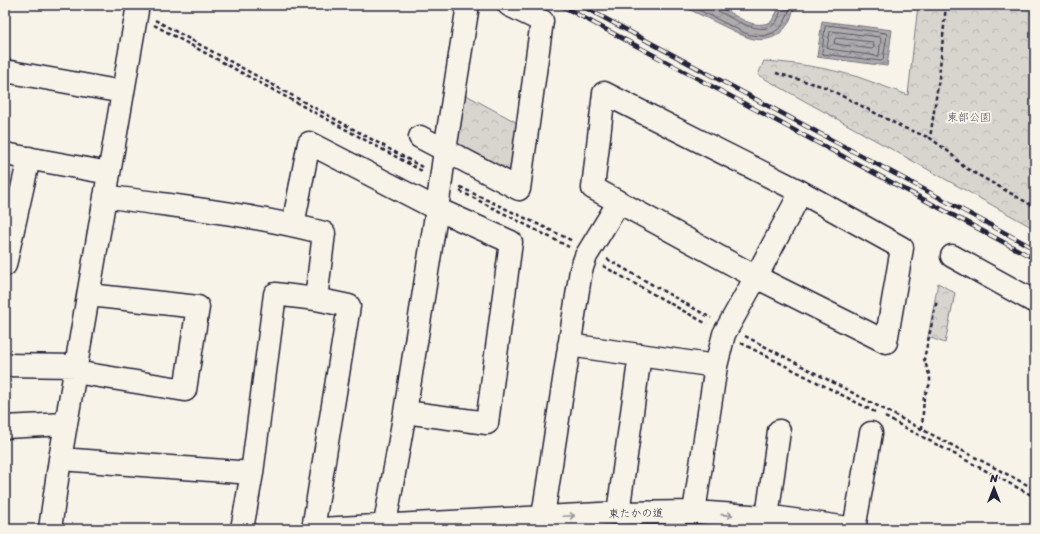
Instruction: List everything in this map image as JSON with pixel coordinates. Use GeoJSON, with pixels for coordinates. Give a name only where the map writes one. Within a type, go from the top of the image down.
{"type":"FeatureCollection","features":[{"type":"Feature","properties":{"kind":"street"},"geometry":{"type":"LineString","coordinates":[[50,529],[60,459],[138,5]]}},
{"type":"Feature","properties":{"kind":"street"},"geometry":{"type":"LineString","coordinates":[[384,527],[405,412],[468,5]]}},
{"type":"Feature","properties":{"kind":"street"},"geometry":{"type":"LineString","coordinates":[[420,137],[519,189],[542,21],[509,5]]}},
{"type":"Feature","properties":{"kind":"street"},"geometry":{"type":"LineString","coordinates":[[5,71],[123,92]]}},
{"type":"Feature","properties":{"kind":"street"},"geometry":{"type":"LineString","coordinates":[[604,92],[801,192],[902,248],[886,342],[756,277],[619,202],[593,188],[604,92]]}},
{"type":"Feature","properties":{"kind":"street"},"geometry":{"type":"LineString","coordinates":[[293,225],[309,143],[437,209],[511,242],[487,423],[405,412]]}},
{"type":"Feature","properties":{"kind":"street"},"geometry":{"type":"LineString","coordinates":[[5,154],[109,173]]}},
{"type":"Feature","properties":{"kind":"street"},"geometry":{"type":"LineString","coordinates":[[5,265],[29,158]]}},
{"type":"Feature","properties":{"kind":"street"},"geometry":{"type":"LineString","coordinates":[[694,512],[716,366],[724,334],[801,192]]}},
{"type":"Feature","properties":{"kind":"street"},"geometry":{"type":"LineString","coordinates":[[105,196],[248,217],[293,225],[324,233],[316,299]]}},
{"type":"Feature","properties":{"kind":"street"},"geometry":{"type":"LineString","coordinates":[[542,523],[580,270],[586,256],[619,202]]}},
{"type":"Feature","properties":{"kind":"street"},"geometry":{"type":"LineString","coordinates":[[952,256],[1035,302]]}},
{"type":"Feature","properties":{"kind":"street"},"geometry":{"type":"LineString","coordinates":[[242,529],[252,473],[275,294],[316,299],[349,306],[314,529]]}},
{"type":"Feature","properties":{"kind":"street"},"geometry":{"type":"LineString","coordinates":[[5,365],[76,369],[186,390],[198,307],[89,295]]}},
{"type":"Feature","properties":{"kind":"street"},"geometry":{"type":"LineString","coordinates":[[569,345],[716,366]]}},
{"type":"Feature","properties":{"kind":"street"},"geometry":{"type":"LineString","coordinates":[[618,513],[640,356]]}},
{"type":"Feature","properties":{"kind":"street"},"geometry":{"type":"LineString","coordinates":[[5,427],[66,424]]}},
{"type":"Feature","properties":{"kind":"street"},"geometry":{"type":"LineString","coordinates":[[775,522],[778,431]]}},
{"type":"Feature","properties":{"kind":"street"},"geometry":{"type":"LineString","coordinates":[[855,529],[871,433]]}},
{"type":"Feature","properties":{"kind":"street"},"geometry":{"type":"LineString","coordinates":[[60,459],[252,473]]}},
{"type":"Feature","properties":{"kind":"street","name":"東たかの道"},"geometry":{"type":"LineString","coordinates":[[320,529],[542,523],[618,513],[694,512],[775,522],[855,529]]}},
{"type":"Feature","properties":{"kind":"path"},"geometry":{"type":"LineString","coordinates":[[930,138],[939,78],[946,5]]}},
{"type":"Feature","properties":{"kind":"path"},"geometry":{"type":"LineString","coordinates":[[776,73],[825,87],[902,127],[930,138],[949,152],[964,167],[1035,207]]}},
{"type":"Feature","properties":{"kind":"path"},"geometry":{"type":"LineString","coordinates":[[922,429],[924,396],[930,384],[930,377],[924,360],[937,300]]}},
{"type":"Feature","properties":{"kind":"green space","name":"東部公園"},"geometry":{"type":"Polygon","coordinates":[[[918,5],[1035,5],[1035,229],[758,75],[764,61],[788,63],[835,71],[858,77],[908,95],[918,5]]]}},
{"type":"Feature","properties":{"kind":"green space"},"geometry":{"type":"Polygon","coordinates":[[[455,89],[527,128],[519,189],[445,150],[455,89]]]}},
{"type":"Feature","properties":{"kind":"green space"},"geometry":{"type":"Polygon","coordinates":[[[938,283],[955,293],[945,343],[928,337],[938,283]]]}},
{"type":"Feature","properties":{"kind":"water"},"geometry":{"type":"Polygon","coordinates":[[[680,5],[712,5],[742,20],[756,24],[763,24],[771,22],[777,12],[778,5],[794,5],[789,23],[784,30],[778,35],[762,40],[744,36],[680,5]]]}},
{"type":"Feature","properties":{"kind":"water"},"geometry":{"type":"Polygon","coordinates":[[[822,21],[892,30],[887,66],[817,57],[822,21]]]}},
{"type":"Feature","properties":{"kind":"railway"},"geometry":{"type":"LineString","coordinates":[[560,5],[1035,259]]}},
{"type":"Feature","properties":{"kind":"railway"},"geometry":{"type":"LineString","coordinates":[[580,5],[1035,249]]}}]}
